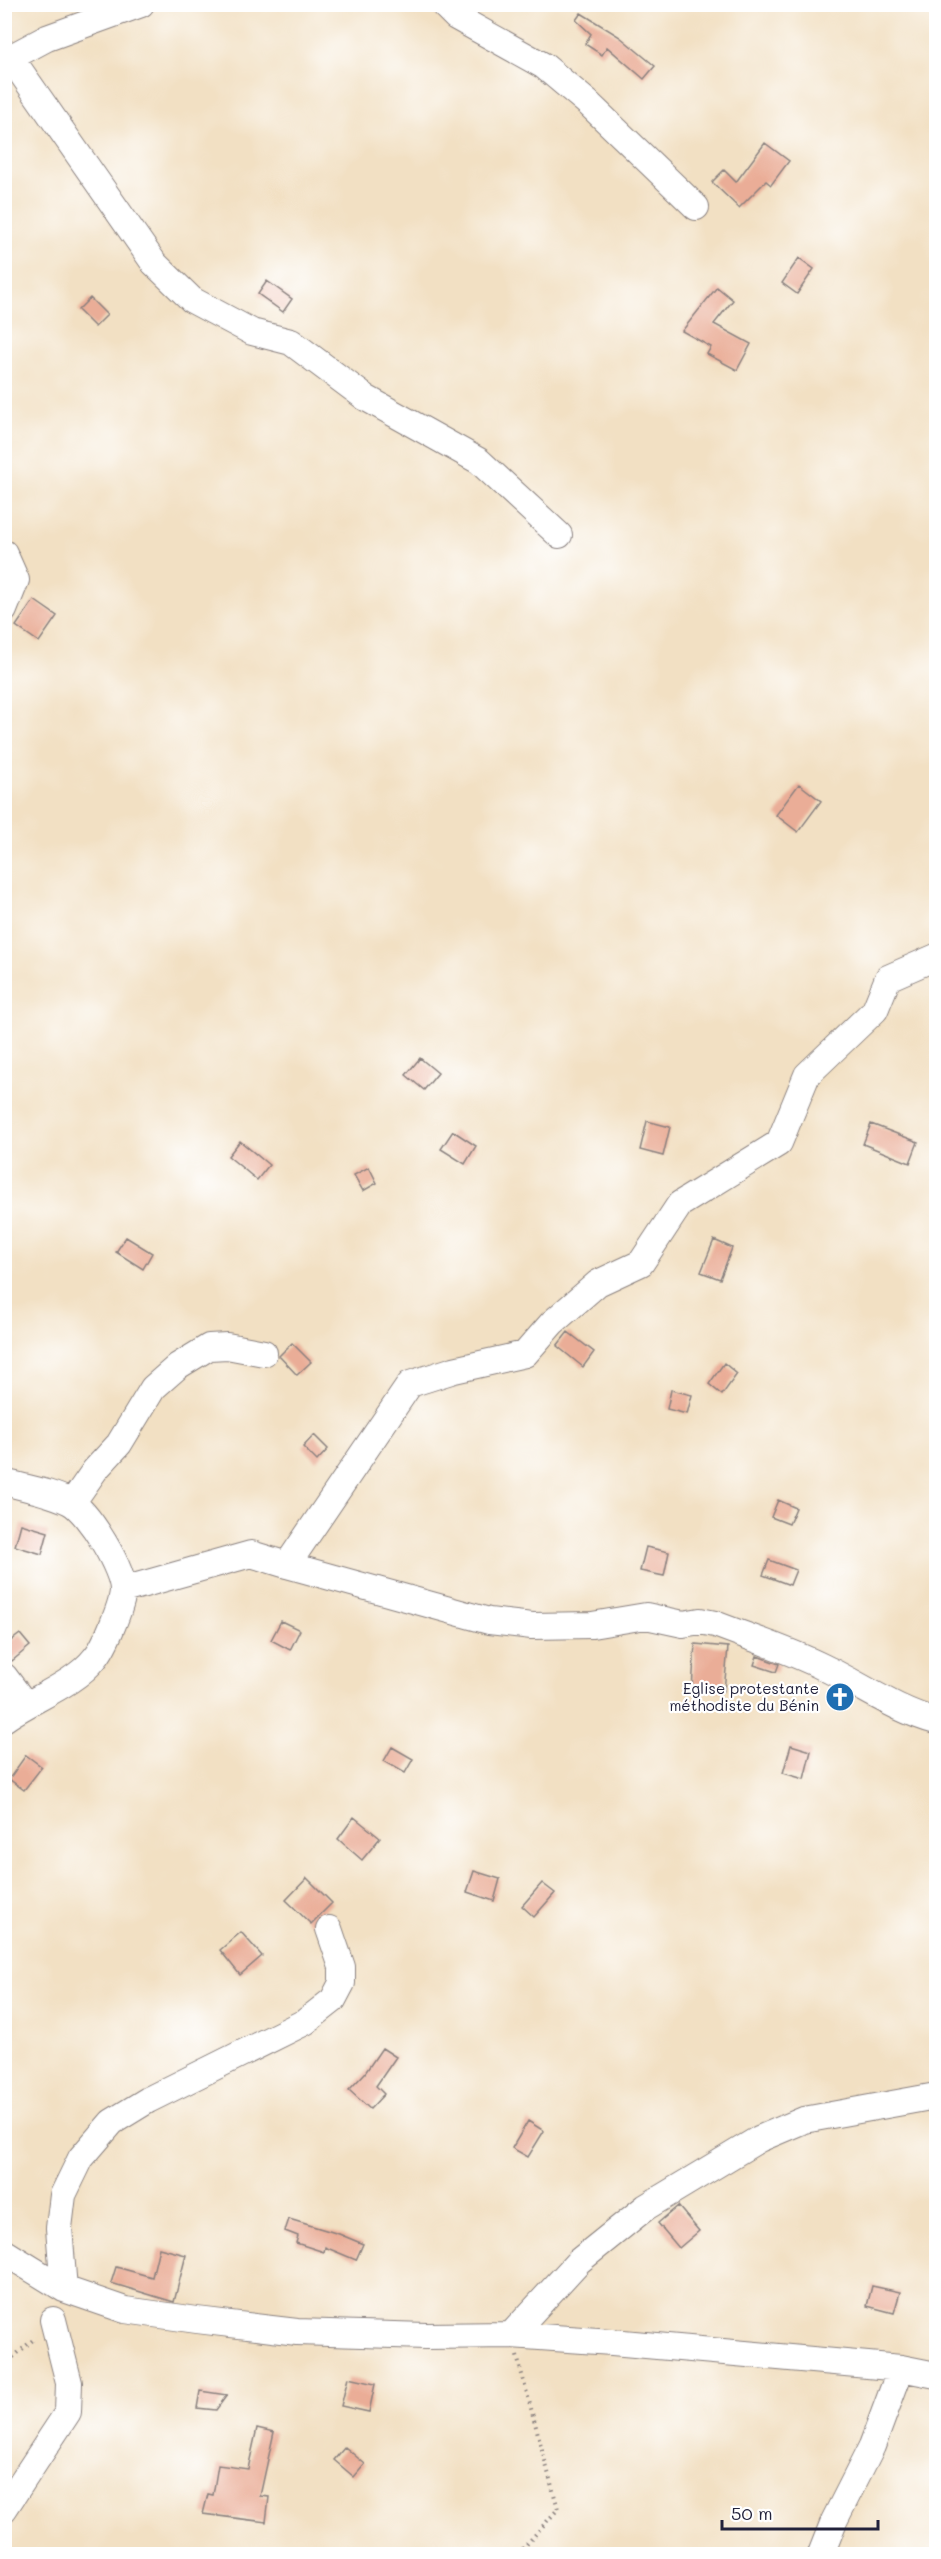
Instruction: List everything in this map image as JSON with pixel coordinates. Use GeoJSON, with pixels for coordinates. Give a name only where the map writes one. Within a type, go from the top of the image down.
{"type":"FeatureCollection","features":[{"type":"Feature","properties":{"kind":"street"},"geometry":{"type":"LineString","coordinates":[[141,4],[77,15],[47,38],[8,59],[154,263],[192,300],[252,332],[291,342],[366,398],[479,461],[559,535]]}},
{"type":"Feature","properties":{"kind":"street"},"geometry":{"type":"LineString","coordinates":[[442,4],[456,17],[544,66],[588,103],[696,207]]}},
{"type":"Feature","properties":{"kind":"street"},"geometry":{"type":"LineString","coordinates":[[4,553],[16,580],[4,610]]}},
{"type":"Feature","properties":{"kind":"street"},"geometry":{"type":"LineString","coordinates":[[287,1565],[410,1384],[454,1370],[525,1354],[552,1323],[598,1283],[641,1263],[680,1204],[779,1143],[807,1075],[875,1010],[888,978],[936,957]]}},
{"type":"Feature","properties":{"kind":"street"},"geometry":{"type":"LineString","coordinates":[[72,1503],[95,1470],[119,1444],[153,1388],[178,1366],[208,1347],[227,1346],[264,1353]]}},
{"type":"Feature","properties":{"kind":"street"},"geometry":{"type":"LineString","coordinates":[[4,1482],[72,1503],[96,1531],[116,1562],[123,1590],[111,1629],[96,1658],[76,1676],[4,1719]]}},
{"type":"Feature","properties":{"kind":"street"},"geometry":{"type":"LineString","coordinates":[[123,1590],[251,1554],[489,1621],[531,1626],[592,1625],[646,1616],[684,1624],[700,1621],[715,1624],[823,1667],[894,1705],[916,1715],[936,1720]]}},
{"type":"Feature","properties":{"kind":"street"},"geometry":{"type":"LineString","coordinates":[[4,1676],[26,1704]]}},
{"type":"Feature","properties":{"kind":"street"},"geometry":{"type":"LineString","coordinates":[[64,2289],[59,2256],[60,2217],[63,2195],[81,2158],[112,2122],[139,2105],[305,2022],[333,2000],[342,1983],[342,1967],[329,1929]]}},
{"type":"Feature","properties":{"kind":"street"},"geometry":{"type":"LineString","coordinates":[[511,2335],[579,2261],[646,2207],[759,2139],[804,2120],[936,2096]]}},
{"type":"Feature","properties":{"kind":"street"},"geometry":{"type":"LineString","coordinates":[[4,2253],[64,2289],[125,2310],[297,2332],[426,2336],[511,2335],[901,2368],[936,2374]]}},
{"type":"Feature","properties":{"kind":"street"},"geometry":{"type":"LineString","coordinates":[[4,2509],[68,2412],[69,2383],[53,2320]]}},
{"type":"Feature","properties":{"kind":"street"},"geometry":{"type":"LineString","coordinates":[[821,2554],[844,2501],[872,2446],[901,2368]]}},
{"type":"Feature","properties":{"kind":"path"},"geometry":{"type":"LineString","coordinates":[[511,2335],[558,2509],[518,2554]]}},
{"type":"Feature","properties":{"kind":"building"},"geometry":{"type":"Polygon","coordinates":[[[581,13],[620,37],[655,66],[644,79],[607,47],[602,55],[585,44],[591,34],[576,20],[581,13]]]}},
{"type":"Feature","properties":{"kind":"building"},"geometry":{"type":"Polygon","coordinates":[[[765,143],[789,161],[771,185],[766,181],[739,208],[712,182],[724,170],[736,182],[765,143]]]}},
{"type":"Feature","properties":{"kind":"building"},"geometry":{"type":"Polygon","coordinates":[[[799,258],[814,269],[797,294],[782,283],[799,258]]]}},
{"type":"Feature","properties":{"kind":"building"},"geometry":{"type":"Polygon","coordinates":[[[267,281],[292,299],[283,312],[258,294],[267,281]]]}},
{"type":"Feature","properties":{"kind":"building"},"geometry":{"type":"Polygon","coordinates":[[[717,287],[733,300],[714,324],[751,344],[737,370],[707,354],[711,347],[682,331],[717,287]]]}},
{"type":"Feature","properties":{"kind":"building"},"geometry":{"type":"Polygon","coordinates":[[[90,298],[107,315],[95,327],[78,310],[90,298]]]}},
{"type":"Feature","properties":{"kind":"building"},"geometry":{"type":"Polygon","coordinates":[[[34,600],[57,616],[39,642],[16,626],[34,600]]]}},
{"type":"Feature","properties":{"kind":"building"},"geometry":{"type":"Polygon","coordinates":[[[799,784],[821,801],[798,832],[776,815],[799,784]]]}},
{"type":"Feature","properties":{"kind":"building"},"geometry":{"type":"Polygon","coordinates":[[[420,1058],[438,1073],[424,1090],[406,1075],[420,1058]]]}},
{"type":"Feature","properties":{"kind":"building"},"geometry":{"type":"Polygon","coordinates":[[[647,1121],[670,1127],[663,1156],[640,1150],[647,1121]]]}},
{"type":"Feature","properties":{"kind":"building"},"geometry":{"type":"Polygon","coordinates":[[[871,1124],[918,1142],[910,1163],[863,1144],[871,1124]]]}},
{"type":"Feature","properties":{"kind":"building"},"geometry":{"type":"Polygon","coordinates":[[[453,1131],[476,1146],[465,1164],[441,1149],[453,1131]]]}},
{"type":"Feature","properties":{"kind":"building"},"geometry":{"type":"Polygon","coordinates":[[[240,1141],[269,1165],[257,1180],[228,1156],[240,1141]]]}},
{"type":"Feature","properties":{"kind":"building"},"geometry":{"type":"Polygon","coordinates":[[[369,1167],[377,1183],[363,1191],[354,1175],[369,1167]]]}},
{"type":"Feature","properties":{"kind":"building"},"geometry":{"type":"Polygon","coordinates":[[[126,1237],[152,1253],[143,1269],[116,1252],[126,1237]]]}},
{"type":"Feature","properties":{"kind":"building"},"geometry":{"type":"Polygon","coordinates":[[[714,1240],[732,1248],[720,1279],[701,1272],[714,1240]]]}},
{"type":"Feature","properties":{"kind":"building"},"geometry":{"type":"Polygon","coordinates":[[[568,1332],[594,1352],[583,1367],[557,1346],[568,1332]]]}},
{"type":"Feature","properties":{"kind":"building"},"geometry":{"type":"Polygon","coordinates":[[[292,1343],[311,1362],[297,1375],[279,1356],[292,1343]]]}},
{"type":"Feature","properties":{"kind":"building"},"geometry":{"type":"Polygon","coordinates":[[[724,1363],[737,1374],[722,1395],[709,1384],[724,1363]]]}},
{"type":"Feature","properties":{"kind":"building"},"geometry":{"type":"Polygon","coordinates":[[[671,1390],[692,1395],[687,1414],[667,1409],[671,1390]]]}},
{"type":"Feature","properties":{"kind":"building"},"geometry":{"type":"Polygon","coordinates":[[[314,1435],[328,1449],[317,1461],[303,1447],[314,1435]]]}},
{"type":"Feature","properties":{"kind":"building"},"geometry":{"type":"Polygon","coordinates":[[[778,1500],[796,1508],[789,1524],[771,1517],[778,1500]]]}},
{"type":"Feature","properties":{"kind":"building"},"geometry":{"type":"Polygon","coordinates":[[[21,1524],[48,1532],[42,1554],[15,1546],[21,1524]]]}},
{"type":"Feature","properties":{"kind":"building"},"geometry":{"type":"Polygon","coordinates":[[[646,1547],[669,1552],[664,1576],[640,1571],[646,1547]]]}},
{"type":"Feature","properties":{"kind":"building"},"geometry":{"type":"Polygon","coordinates":[[[769,1560],[796,1570],[790,1585],[763,1575],[769,1560]]]}},
{"type":"Feature","properties":{"kind":"building"},"geometry":{"type":"Polygon","coordinates":[[[281,1621],[300,1630],[290,1650],[271,1640],[281,1621]]]}},
{"type":"Feature","properties":{"kind":"building"},"geometry":{"type":"Polygon","coordinates":[[[20,1634],[30,1646],[12,1661],[4,1651],[4,1646],[20,1634]]]}},
{"type":"Feature","properties":{"kind":"building"},"geometry":{"type":"Polygon","coordinates":[[[695,1644],[728,1647],[724,1691],[692,1688],[695,1644]]]}},
{"type":"Feature","properties":{"kind":"building"},"geometry":{"type":"Polygon","coordinates":[[[757,1656],[779,1664],[776,1672],[754,1665],[757,1656]]]}},
{"type":"Feature","properties":{"kind":"building"},"geometry":{"type":"Polygon","coordinates":[[[791,1745],[811,1751],[804,1779],[783,1773],[791,1745]]]}},
{"type":"Feature","properties":{"kind":"building"},"geometry":{"type":"Polygon","coordinates":[[[392,1747],[413,1759],[405,1773],[384,1761],[392,1747]]]}},
{"type":"Feature","properties":{"kind":"building"},"geometry":{"type":"Polygon","coordinates":[[[26,1755],[42,1767],[24,1790],[9,1779],[26,1755]]]}},
{"type":"Feature","properties":{"kind":"building"},"geometry":{"type":"Polygon","coordinates":[[[354,1817],[380,1838],[362,1860],[338,1839],[354,1817]]]}},
{"type":"Feature","properties":{"kind":"building"},"geometry":{"type":"Polygon","coordinates":[[[474,1871],[500,1879],[494,1901],[467,1892],[474,1871]]]}},
{"type":"Feature","properties":{"kind":"building"},"geometry":{"type":"Polygon","coordinates":[[[307,1878],[332,1903],[311,1924],[286,1900],[307,1878]]]}},
{"type":"Feature","properties":{"kind":"building"},"geometry":{"type":"Polygon","coordinates":[[[542,1883],[555,1893],[534,1917],[522,1906],[542,1883]]]}},
{"type":"Feature","properties":{"kind":"building"},"geometry":{"type":"Polygon","coordinates":[[[241,1932],[262,1956],[240,1975],[220,1950],[241,1932]]]}},
{"type":"Feature","properties":{"kind":"building"},"geometry":{"type":"Polygon","coordinates":[[[382,2048],[396,2057],[376,2086],[384,2094],[370,2109],[349,2090],[365,2073],[382,2048]]]}},
{"type":"Feature","properties":{"kind":"building"},"geometry":{"type":"Polygon","coordinates":[[[528,2121],[544,2131],[528,2157],[512,2148],[528,2121]]]}},
{"type":"Feature","properties":{"kind":"building"},"geometry":{"type":"Polygon","coordinates":[[[678,2206],[699,2231],[679,2248],[658,2223],[678,2206]]]}},
{"type":"Feature","properties":{"kind":"building"},"geometry":{"type":"Polygon","coordinates":[[[289,2219],[363,2244],[356,2260],[325,2247],[324,2252],[296,2243],[298,2236],[285,2231],[289,2219]]]}},
{"type":"Feature","properties":{"kind":"building"},"geometry":{"type":"Polygon","coordinates":[[[159,2248],[186,2255],[174,2302],[111,2283],[116,2267],[152,2277],[159,2248]]]}},
{"type":"Feature","properties":{"kind":"building"},"geometry":{"type":"Polygon","coordinates":[[[872,2286],[900,2292],[894,2313],[867,2306],[872,2286]]]}},
{"type":"Feature","properties":{"kind":"building"},"geometry":{"type":"Polygon","coordinates":[[[348,2378],[375,2384],[369,2412],[341,2406],[348,2378]]]}},
{"type":"Feature","properties":{"kind":"building"},"geometry":{"type":"Polygon","coordinates":[[[200,2391],[227,2395],[216,2410],[197,2408],[200,2391]]]}},
{"type":"Feature","properties":{"kind":"building"},"geometry":{"type":"Polygon","coordinates":[[[257,2428],[274,2432],[260,2496],[269,2497],[266,2522],[203,2514],[208,2494],[213,2495],[218,2465],[248,2469],[257,2428]]]}},
{"type":"Feature","properties":{"kind":"building"},"geometry":{"type":"Polygon","coordinates":[[[345,2447],[365,2464],[354,2477],[334,2460],[345,2447]]]}},
{"type":"Feature","properties":{"kind":"place","name":"Eglise protestante méthodiste du Bénin"},"geometry":{"type":"Point","coordinates":[840,1697]}}]}
